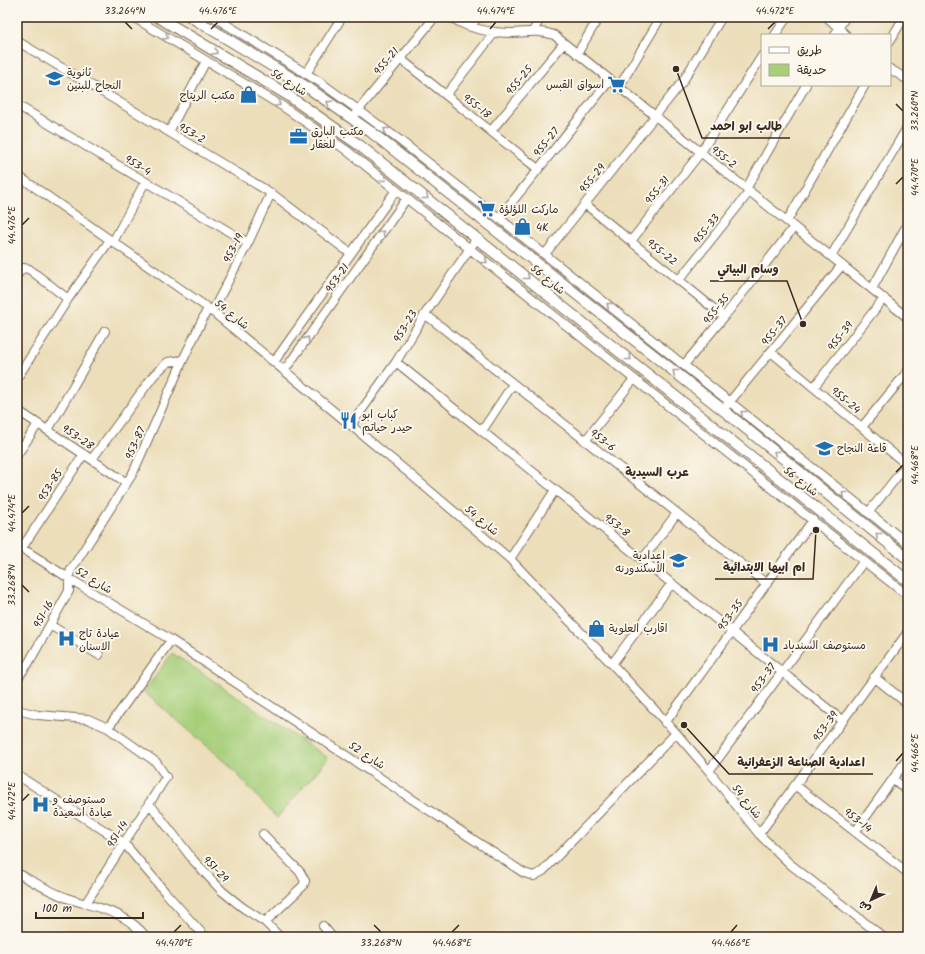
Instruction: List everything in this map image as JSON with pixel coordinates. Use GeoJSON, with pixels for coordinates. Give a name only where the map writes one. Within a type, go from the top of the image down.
{"type":"FeatureCollection","features":[{"type":"Feature","properties":{"kind":"street"},"geometry":{"type":"LineString","coordinates":[[133,17],[282,106],[332,139],[908,596]]}},
{"type":"Feature","properties":{"kind":"street","name":"شارع 56"},"geometry":{"type":"LineString","coordinates":[[158,17],[311,110],[359,144],[908,581]]}},
{"type":"Feature","properties":{"kind":"street","name":"شارع 56"},"geometry":{"type":"LineString","coordinates":[[191,17],[310,90],[352,118],[726,406],[908,559]]}},
{"type":"Feature","properties":{"kind":"street"},"geometry":{"type":"LineString","coordinates":[[214,17],[306,74],[359,110],[545,254],[684,365],[726,406],[908,544]]}},
{"type":"Feature","properties":{"kind":"street","name":"955-21"},"geometry":{"type":"LineString","coordinates":[[352,118],[402,60],[436,17]]}},
{"type":"Feature","properties":{"kind":"street","name":"955-2"},"geometry":{"type":"LineString","coordinates":[[451,17],[460,24],[495,32],[514,33],[533,31],[545,32],[554,35],[908,318]]}},
{"type":"Feature","properties":{"kind":"street"},"geometry":{"type":"LineString","coordinates":[[471,27],[477,17]]}},
{"type":"Feature","properties":{"kind":"street"},"geometry":{"type":"LineString","coordinates":[[533,31],[542,17]]}},
{"type":"Feature","properties":{"kind":"street"},"geometry":{"type":"LineString","coordinates":[[577,54],[599,17]]}},
{"type":"Feature","properties":{"kind":"street"},"geometry":{"type":"LineString","coordinates":[[619,87],[661,17]]}},
{"type":"Feature","properties":{"kind":"street","name":"955-29"},"geometry":{"type":"LineString","coordinates":[[545,254],[683,81],[722,17]]}},
{"type":"Feature","properties":{"kind":"street"},"geometry":{"type":"LineString","coordinates":[[776,34],[787,17]]}},
{"type":"Feature","properties":{"kind":"street"},"geometry":{"type":"LineString","coordinates":[[827,17],[837,32],[845,17]]}},
{"type":"Feature","properties":{"kind":"street"},"geometry":{"type":"LineString","coordinates":[[891,39],[903,17]]}},
{"type":"Feature","properties":{"kind":"street"},"geometry":{"type":"LineString","coordinates":[[306,74],[340,18]]}},
{"type":"Feature","properties":{"kind":"street"},"geometry":{"type":"LineString","coordinates":[[446,95],[495,32]]}},
{"type":"Feature","properties":{"kind":"street","name":"953-2"},"geometry":{"type":"LineString","coordinates":[[17,41],[272,193],[350,253]]}},
{"type":"Feature","properties":{"kind":"street","name":"955-25"},"geometry":{"type":"LineString","coordinates":[[491,131],[564,43]]}},
{"type":"Feature","properties":{"kind":"street","name":"955-31"},"geometry":{"type":"LineString","coordinates":[[631,241],[701,152],[761,58]]}},
{"type":"Feature","properties":{"kind":"street","name":"955-18"},"geometry":{"type":"LineString","coordinates":[[402,60],[538,169]]}},
{"type":"Feature","properties":{"kind":"street"},"geometry":{"type":"LineString","coordinates":[[169,132],[206,61]]}},
{"type":"Feature","properties":{"kind":"street"},"geometry":{"type":"LineString","coordinates":[[891,70],[908,80]]}},
{"type":"Feature","properties":{"kind":"street","name":"955-27"},"geometry":{"type":"LineString","coordinates":[[499,218],[610,80]]}},
{"type":"Feature","properties":{"kind":"street","name":"955-33"},"geometry":{"type":"LineString","coordinates":[[679,280],[748,190],[805,86]]}},
{"type":"Feature","properties":{"kind":"street"},"geometry":{"type":"LineString","coordinates":[[787,221],[864,86]]}},
{"type":"Feature","properties":{"kind":"street","name":"953-4"},"geometry":{"type":"LineString","coordinates":[[17,105],[248,243]]}},
{"type":"Feature","properties":{"kind":"street"},"geometry":{"type":"LineString","coordinates":[[831,256],[908,126]]}},
{"type":"Feature","properties":{"kind":"street"},"geometry":{"type":"LineString","coordinates":[[413,186],[423,174]]}},
{"type":"Feature","properties":{"kind":"street","name":"شارع 54"},"geometry":{"type":"LineString","coordinates":[[17,175],[210,310],[351,425],[510,559],[612,664],[665,723],[676,733],[759,834],[790,864],[883,937]]}},
{"type":"Feature","properties":{"kind":"street"},"geometry":{"type":"LineString","coordinates":[[17,378],[68,299],[111,241],[145,182]]}},
{"type":"Feature","properties":{"kind":"street","name":"953-21"},"geometry":{"type":"LineString","coordinates":[[274,362],[396,190]]}},
{"type":"Feature","properties":{"kind":"street","name":"953-19"},"geometry":{"type":"LineString","coordinates":[[210,310],[248,243],[272,193]]}},
{"type":"Feature","properties":{"kind":"street","name":"953-21"},"geometry":{"type":"LineString","coordinates":[[284,371],[407,198]]}},
{"type":"Feature","properties":{"kind":"street","name":"955-22"},"geometry":{"type":"LineString","coordinates":[[585,204],[724,317]]}},
{"type":"Feature","properties":{"kind":"street"},"geometry":{"type":"LineString","coordinates":[[872,289],[908,224]]}},
{"type":"Feature","properties":{"kind":"street","name":"955-35"},"geometry":{"type":"LineString","coordinates":[[684,365],[724,317],[794,227]]}},
{"type":"Feature","properties":{"kind":"street","name":"953-23"},"geometry":{"type":"LineString","coordinates":[[351,425],[396,362],[425,314],[477,238]]}},
{"type":"Feature","properties":{"kind":"street","name":"955-37"},"geometry":{"type":"LineString","coordinates":[[726,406],[842,265]]}},
{"type":"Feature","properties":{"kind":"street"},"geometry":{"type":"LineString","coordinates":[[17,275],[24,268],[29,268],[68,299]]}},
{"type":"Feature","properties":{"kind":"street","name":"955-39"},"geometry":{"type":"LineString","coordinates":[[814,387],[884,298]]}},
{"type":"Feature","properties":{"kind":"street","name":"953-87"},"geometry":{"type":"LineString","coordinates":[[70,578],[71,570],[127,483],[137,464],[183,360],[210,310]]}},
{"type":"Feature","properties":{"kind":"street","name":"953-6"},"geometry":{"type":"LineString","coordinates":[[425,314],[767,584]]}},
{"type":"Feature","properties":{"kind":"street"},"geometry":{"type":"LineString","coordinates":[[48,430],[105,330]]}},
{"type":"Feature","properties":{"kind":"street","name":"955-24"},"geometry":{"type":"LineString","coordinates":[[771,352],[908,464]]}},
{"type":"Feature","properties":{"kind":"street"},"geometry":{"type":"LineString","coordinates":[[92,459],[154,375],[168,362],[183,360]]}},
{"type":"Feature","properties":{"kind":"street","name":"953-8"},"geometry":{"type":"LineString","coordinates":[[396,362],[843,720]]}},
{"type":"Feature","properties":{"kind":"street"},"geometry":{"type":"LineString","coordinates":[[862,427],[908,371]]}},
{"type":"Feature","properties":{"kind":"street"},"geometry":{"type":"LineString","coordinates":[[585,441],[634,379]]}},
{"type":"Feature","properties":{"kind":"street"},"geometry":{"type":"LineString","coordinates":[[482,431],[513,384]]}},
{"type":"Feature","properties":{"kind":"street","name":"953-28"},"geometry":{"type":"LineString","coordinates":[[17,410],[127,483]]}},
{"type":"Feature","properties":{"kind":"street"},"geometry":{"type":"LineString","coordinates":[[17,455],[38,424]]}},
{"type":"Feature","properties":{"kind":"street","name":"953-85"},"geometry":{"type":"LineString","coordinates":[[20,546],[84,454]]}},
{"type":"Feature","properties":{"kind":"street"},"geometry":{"type":"LineString","coordinates":[[868,513],[908,464]]}},
{"type":"Feature","properties":{"kind":"street"},"geometry":{"type":"LineString","coordinates":[[510,559],[555,490]]}},
{"type":"Feature","properties":{"kind":"street"},"geometry":{"type":"LineString","coordinates":[[642,560],[678,513]]}},
{"type":"Feature","properties":{"kind":"street","name":"953-35"},"geometry":{"type":"LineString","coordinates":[[665,723],[813,520]]}},
{"type":"Feature","properties":{"kind":"street","name":"شارع 52"},"geometry":{"type":"LineString","coordinates":[[20,546],[172,640],[524,873],[534,876],[543,871],[676,733]]}},
{"type":"Feature","properties":{"kind":"street","name":"953-37"},"geometry":{"type":"LineString","coordinates":[[708,771],[864,561]]}},
{"type":"Feature","properties":{"kind":"street","name":"951-16"},"geometry":{"type":"LineString","coordinates":[[17,679],[28,664],[69,591],[70,578]]}},
{"type":"Feature","properties":{"kind":"street"},"geometry":{"type":"LineString","coordinates":[[612,664],[672,583]]}},
{"type":"Feature","properties":{"kind":"street"},"geometry":{"type":"LineString","coordinates":[[50,625],[99,655]]}},
{"type":"Feature","properties":{"kind":"street","name":"953-39"},"geometry":{"type":"LineString","coordinates":[[759,834],[908,632]]}},
{"type":"Feature","properties":{"kind":"street"},"geometry":{"type":"LineString","coordinates":[[17,710],[38,716],[88,720],[108,728],[172,640]]}},
{"type":"Feature","properties":{"kind":"street"},"geometry":{"type":"LineString","coordinates":[[874,677],[908,704]]}},
{"type":"Feature","properties":{"kind":"street","name":"951-14"},"geometry":{"type":"LineString","coordinates":[[86,903],[166,777],[156,762],[108,728]]}},
{"type":"Feature","properties":{"kind":"street"},"geometry":{"type":"LineString","coordinates":[[855,832],[908,758]]}},
{"type":"Feature","properties":{"kind":"street"},"geometry":{"type":"LineString","coordinates":[[17,775],[124,843],[205,937]]}},
{"type":"Feature","properties":{"kind":"street"},"geometry":{"type":"LineString","coordinates":[[893,779],[908,791]]}},
{"type":"Feature","properties":{"kind":"street","name":"953-14"},"geometry":{"type":"LineString","coordinates":[[795,785],[908,873]]}},
{"type":"Feature","properties":{"kind":"street","name":"951-29"},"geometry":{"type":"LineString","coordinates":[[149,803],[194,861],[222,891],[242,908],[265,922],[280,937]]}},
{"type":"Feature","properties":{"kind":"street"},"geometry":{"type":"LineString","coordinates":[[263,834],[300,872],[305,881],[303,886],[265,922]]}},
{"type":"Feature","properties":{"kind":"street"},"geometry":{"type":"LineString","coordinates":[[17,873],[70,899],[120,915],[142,931],[146,937]]}},
{"type":"Feature","properties":{"kind":"street"},"geometry":{"type":"LineString","coordinates":[[323,926],[332,937]]}},
{"type":"Feature","properties":{"kind":"green space"},"geometry":{"type":"Polygon","coordinates":[[[172,653],[328,758],[277,818],[227,763],[144,692],[172,653]]]}},
{"type":"Feature","properties":{"kind":"place","name":"طالب ابو احمد"},"geometry":{"type":"Point","coordinates":[676,69]}},
{"type":"Feature","properties":{"kind":"place","name":"ثانوية النجاح للبنين"},"geometry":{"type":"Point","coordinates":[54,78]}},
{"type":"Feature","properties":{"kind":"place","name":"اسواق القبس"},"geometry":{"type":"Point","coordinates":[617,84]}},
{"type":"Feature","properties":{"kind":"place","name":"مكتب الريتاج"},"geometry":{"type":"Point","coordinates":[248,95]}},
{"type":"Feature","properties":{"kind":"place","name":"مكتب البارق للعقار"},"geometry":{"type":"Point","coordinates":[298,137]}},
{"type":"Feature","properties":{"kind":"place","name":"ماركت اللؤلؤة"},"geometry":{"type":"Point","coordinates":[486,209]}},
{"type":"Feature","properties":{"kind":"place","name":"4K"},"geometry":{"type":"Point","coordinates":[523,227]}},
{"type":"Feature","properties":{"kind":"place","name":"وسام البياتي"},"geometry":{"type":"Point","coordinates":[803,324]}},
{"type":"Feature","properties":{"kind":"place","name":"كباب ابو حيدر حياتم"},"geometry":{"type":"Point","coordinates":[349,420]}},
{"type":"Feature","properties":{"kind":"place","name":"قاعة النجاح"},"geometry":{"type":"Point","coordinates":[824,448]}},
{"type":"Feature","properties":{"kind":"place","name":"ام ابيها الابتدائية"},"geometry":{"type":"Point","coordinates":[816,530]}},
{"type":"Feature","properties":{"kind":"place","name":"اعدادية الأسكندورنه"},"geometry":{"type":"Point","coordinates":[678,561]}},
{"type":"Feature","properties":{"kind":"place","name":"اقارب العلوية"},"geometry":{"type":"Point","coordinates":[596,628]}},
{"type":"Feature","properties":{"kind":"place","name":"عيادة تاج الاسنان"},"geometry":{"type":"Point","coordinates":[66,639]}},
{"type":"Feature","properties":{"kind":"place","name":"مستوصف السندباد"},"geometry":{"type":"Point","coordinates":[770,645]}},
{"type":"Feature","properties":{"kind":"place","name":"اعدادية الصناعة الزعفرانية"},"geometry":{"type":"Point","coordinates":[684,725]}},
{"type":"Feature","properties":{"kind":"place","name":"مستوصف و عيادة اسعيدة"},"geometry":{"type":"Point","coordinates":[40,805]}},
{"type":"Feature","properties":{"kind":"district","name":"عرب السيدية"},"geometry":{"type":"Point","coordinates":[657,472]}}]}
